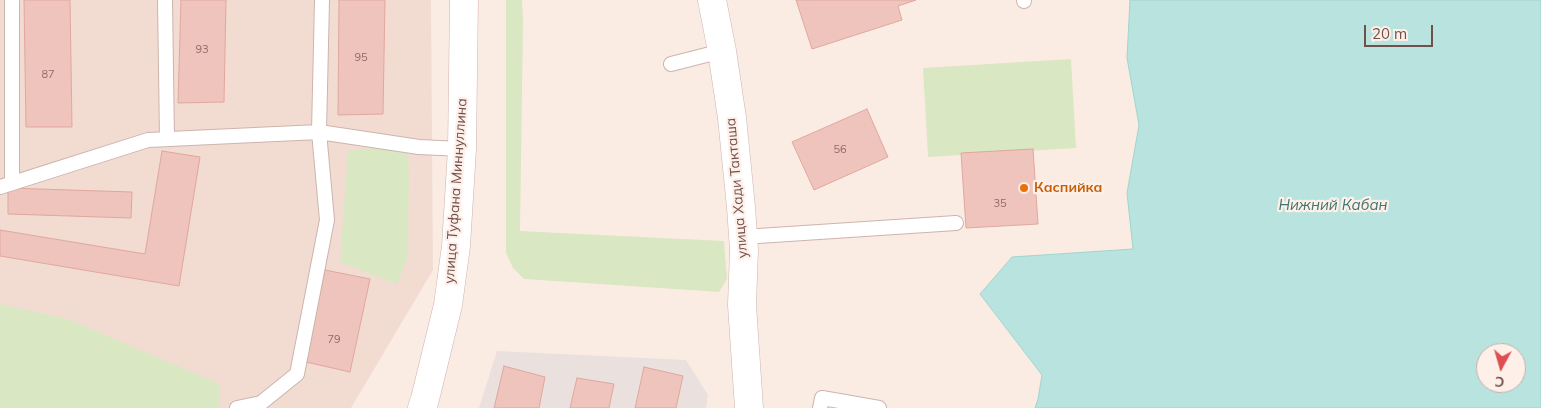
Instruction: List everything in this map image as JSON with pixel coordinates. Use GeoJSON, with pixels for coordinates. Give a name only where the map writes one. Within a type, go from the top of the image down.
{"type":"FeatureCollection","features":[{"type":"Feature","properties":{"kind":"main road","name":"улица Туфана Миннуллина"},"geometry":{"type":"LineString","coordinates":[[422,408],[448,305],[456,246],[462,149],[464,0]]}},
{"type":"Feature","properties":{"kind":"main road","name":"улица Хади Такташа"},"geometry":{"type":"LineString","coordinates":[[712,0],[732,118],[743,237],[742,305],[749,408]]}},
{"type":"Feature","properties":{"kind":"lane"},"geometry":{"type":"LineString","coordinates":[[12,0],[6,185],[148,140],[319,132],[419,147],[462,149]]}},
{"type":"Feature","properties":{"kind":"lane"},"geometry":{"type":"LineString","coordinates":[[165,0],[167,139]]}},
{"type":"Feature","properties":{"kind":"lane"},"geometry":{"type":"LineString","coordinates":[[237,408],[265,406],[297,374],[327,220],[319,132],[322,0]]}},
{"type":"Feature","properties":{"kind":"lane"},"geometry":{"type":"LineString","coordinates":[[671,64],[722,51]]}},
{"type":"Feature","properties":{"kind":"lane"},"geometry":{"type":"LineString","coordinates":[[743,237],[956,223]]}},
{"type":"Feature","properties":{"kind":"lane"},"geometry":{"type":"LineString","coordinates":[[820,408],[822,398],[879,408]]}},
{"type":"Feature","properties":{"kind":"shaded area"},"geometry":{"type":"Polygon","coordinates":[[[0,0],[431,0],[433,270],[351,408],[0,408],[0,0]]]}},
{"type":"Feature","properties":{"kind":"shaded area"},"geometry":{"type":"Polygon","coordinates":[[[497,351],[686,360],[708,395],[706,408],[479,408],[497,351]]]}},
{"type":"Feature","properties":{"kind":"green space"},"geometry":{"type":"Polygon","coordinates":[[[506,0],[522,0],[520,231],[724,241],[727,279],[719,292],[524,279],[513,268],[506,253],[506,0]]]}},
{"type":"Feature","properties":{"kind":"green space"},"geometry":{"type":"Polygon","coordinates":[[[1071,59],[1076,148],[928,157],[923,68],[1071,59]]]}},
{"type":"Feature","properties":{"kind":"green space"},"geometry":{"type":"Polygon","coordinates":[[[407,144],[409,170],[408,256],[397,284],[340,262],[348,151],[407,144]]]}},
{"type":"Feature","properties":{"kind":"green space"},"geometry":{"type":"Polygon","coordinates":[[[0,304],[68,319],[220,384],[220,408],[0,408],[0,304]]]}},
{"type":"Feature","properties":{"kind":"water","name":"Нижний Кабан"},"geometry":{"type":"Polygon","coordinates":[[[1130,0],[1541,0],[1541,408],[1035,408],[1042,375],[980,294],[1012,257],[1133,249],[1127,193],[1139,125],[1127,58],[1130,0]]]}},
{"type":"Feature","properties":{"kind":"building"},"geometry":{"type":"Polygon","coordinates":[[[24,0],[70,0],[72,127],[26,127],[24,0]]]}},
{"type":"Feature","properties":{"kind":"building"},"geometry":{"type":"Polygon","coordinates":[[[181,0],[226,0],[224,102],[178,103],[181,0]]]}},
{"type":"Feature","properties":{"kind":"building"},"geometry":{"type":"Polygon","coordinates":[[[339,0],[385,0],[383,114],[338,115],[339,0]]]}},
{"type":"Feature","properties":{"kind":"building"},"geometry":{"type":"Polygon","coordinates":[[[796,0],[916,0],[898,6],[902,20],[812,49],[796,0]]]}},
{"type":"Feature","properties":{"kind":"building"},"geometry":{"type":"Polygon","coordinates":[[[867,109],[888,157],[814,190],[792,142],[867,109]]]}},
{"type":"Feature","properties":{"kind":"building"},"geometry":{"type":"Polygon","coordinates":[[[1033,149],[1038,224],[966,228],[961,153],[1033,149]]]}},
{"type":"Feature","properties":{"kind":"building"},"geometry":{"type":"Polygon","coordinates":[[[162,151],[200,157],[179,286],[0,256],[0,230],[145,254],[162,151]]]}},
{"type":"Feature","properties":{"kind":"building"},"geometry":{"type":"Polygon","coordinates":[[[8,188],[132,192],[131,218],[8,214],[8,188]]]}},
{"type":"Feature","properties":{"kind":"building"},"geometry":{"type":"Polygon","coordinates":[[[325,270],[370,279],[350,372],[306,362],[325,270]]]}},
{"type":"Feature","properties":{"kind":"building"},"geometry":{"type":"Polygon","coordinates":[[[504,366],[545,377],[539,408],[494,408],[504,366]]]}},
{"type":"Feature","properties":{"kind":"building"},"geometry":{"type":"Polygon","coordinates":[[[644,367],[683,376],[676,408],[635,408],[644,367]]]}},
{"type":"Feature","properties":{"kind":"building"},"geometry":{"type":"Polygon","coordinates":[[[577,378],[614,384],[609,408],[570,408],[577,378]]]}},
{"type":"Feature","properties":{"kind":"place","name":"Каспийка"},"geometry":{"type":"Point","coordinates":[1024,188]}}]}
